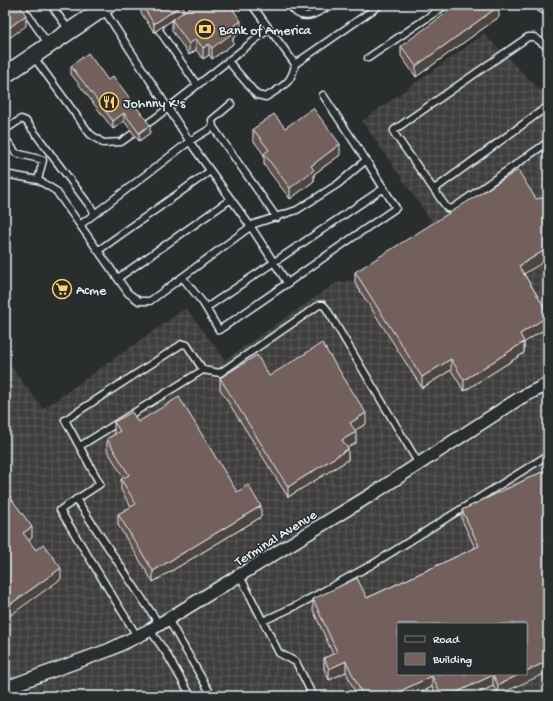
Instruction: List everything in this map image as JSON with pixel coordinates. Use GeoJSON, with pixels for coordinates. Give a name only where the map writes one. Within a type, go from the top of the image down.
{"type":"FeatureCollection","features":[{"type":"Feature","properties":{"kind":"main road"},"geometry":{"type":"LineString","coordinates":[[5,75],[49,46],[104,6]]}},
{"type":"Feature","properties":{"kind":"street"},"geometry":{"type":"LineString","coordinates":[[543,5],[548,8]]}},
{"type":"Feature","properties":{"kind":"street","name":"Terminal Avenue"},"geometry":{"type":"LineString","coordinates":[[5,688],[109,650],[159,624],[240,576],[419,464],[520,398],[546,388]]}},
{"type":"Feature","properties":{"kind":"lane"},"geometry":{"type":"LineString","coordinates":[[21,5],[49,46]]}},
{"type":"Feature","properties":{"kind":"lane"},"geometry":{"type":"LineString","coordinates":[[51,5],[70,31]]}},
{"type":"Feature","properties":{"kind":"lane"},"geometry":{"type":"LineString","coordinates":[[252,5],[295,64]]}},
{"type":"Feature","properties":{"kind":"lane"},"geometry":{"type":"LineString","coordinates":[[290,5],[292,9],[304,16],[316,15],[330,5]]}},
{"type":"Feature","properties":{"kind":"lane"},"geometry":{"type":"LineString","coordinates":[[228,61],[257,95],[266,97],[290,81],[295,64],[380,5]]}},
{"type":"Feature","properties":{"kind":"lane"},"geometry":{"type":"LineString","coordinates":[[368,58],[446,5]]}},
{"type":"Feature","properties":{"kind":"lane"},"geometry":{"type":"LineString","coordinates":[[104,6],[190,141],[251,227],[288,284]]}},
{"type":"Feature","properties":{"kind":"lane"},"geometry":{"type":"LineString","coordinates":[[166,18],[160,22],[159,30],[198,85]]}},
{"type":"Feature","properties":{"kind":"lane"},"geometry":{"type":"LineString","coordinates":[[33,56],[90,134],[103,143],[121,142],[169,108],[269,29]]}},
{"type":"Feature","properties":{"kind":"lane"},"geometry":{"type":"LineString","coordinates":[[548,47],[534,37],[528,36],[394,130],[394,135],[432,188],[447,208],[452,209],[548,142]]}},
{"type":"Feature","properties":{"kind":"lane"},"geometry":{"type":"LineString","coordinates":[[182,277],[206,308],[219,330],[288,284],[396,208],[323,95]]}},
{"type":"Feature","properties":{"kind":"lane"},"geometry":{"type":"LineString","coordinates":[[231,104],[212,120],[213,127],[277,218]]}},
{"type":"Feature","properties":{"kind":"lane"},"geometry":{"type":"LineString","coordinates":[[432,188],[436,188],[548,106]]}},
{"type":"Feature","properties":{"kind":"lane"},"geometry":{"type":"LineString","coordinates":[[5,130],[21,119],[24,119],[95,213]]}},
{"type":"Feature","properties":{"kind":"lane"},"geometry":{"type":"LineString","coordinates":[[80,225],[190,141],[213,127]]}},
{"type":"Feature","properties":{"kind":"lane"},"geometry":{"type":"LineString","coordinates":[[5,138],[16,153],[43,160]]}},
{"type":"Feature","properties":{"kind":"lane"},"geometry":{"type":"LineString","coordinates":[[38,180],[43,160],[49,151]]}},
{"type":"Feature","properties":{"kind":"lane"},"geometry":{"type":"LineString","coordinates":[[5,174],[38,180],[56,191],[133,298],[139,301],[150,300],[251,227],[292,212],[321,195],[366,160]]}},
{"type":"Feature","properties":{"kind":"lane"},"geometry":{"type":"LineString","coordinates":[[99,250],[210,171]]}},
{"type":"Feature","properties":{"kind":"lane"},"geometry":{"type":"LineString","coordinates":[[206,308],[273,261],[384,188]]}},
{"type":"Feature","properties":{"kind":"lane"},"geometry":{"type":"LineString","coordinates":[[118,278],[231,199]]}},
{"type":"Feature","properties":{"kind":"lane"},"geometry":{"type":"LineString","coordinates":[[80,446],[203,370],[220,372],[319,305],[323,305],[419,464]]}},
{"type":"Feature","properties":{"kind":"lane"},"geometry":{"type":"LineString","coordinates":[[137,636],[60,510],[100,484],[80,446],[65,422],[66,418],[182,344],[187,345],[203,370]]}},
{"type":"Feature","properties":{"kind":"lane"},"geometry":{"type":"LineString","coordinates":[[263,621],[298,605],[367,567],[548,455]]}},
{"type":"Feature","properties":{"kind":"lane"},"geometry":{"type":"LineString","coordinates":[[76,499],[159,624],[212,696]]}},
{"type":"Feature","properties":{"kind":"lane"},"geometry":{"type":"LineString","coordinates":[[240,576],[280,652],[296,662],[313,696]]}},
{"type":"Feature","properties":{"kind":"lane"},"geometry":{"type":"LineString","coordinates":[[159,624],[166,653],[191,696]]}},
{"type":"Feature","properties":{"kind":"shaded area"},"geometry":{"type":"Polygon","coordinates":[[[484,34],[548,98],[548,696],[436,696],[431,687],[413,696],[5,696],[5,359],[43,409],[186,308],[225,360],[336,283],[355,280],[435,226],[362,121],[484,34]]]}},
{"type":"Feature","properties":{"kind":"building"},"geometry":{"type":"Polygon","coordinates":[[[5,5],[19,5],[26,15],[5,31],[5,5]]]}},
{"type":"Feature","properties":{"kind":"building"},"geometry":{"type":"Polygon","coordinates":[[[142,5],[182,5],[154,24],[142,5]]]}},
{"type":"Feature","properties":{"kind":"building"},"geometry":{"type":"Polygon","coordinates":[[[193,5],[230,5],[241,21],[230,29],[233,33],[212,48],[209,44],[203,48],[196,39],[189,44],[172,20],[193,5]]]}},
{"type":"Feature","properties":{"kind":"building"},"geometry":{"type":"Polygon","coordinates":[[[457,5],[499,6],[416,66],[401,46],[457,5]]]}},
{"type":"Feature","properties":{"kind":"building"},"geometry":{"type":"Polygon","coordinates":[[[88,53],[108,80],[113,76],[150,125],[139,133],[124,113],[113,121],[71,66],[88,53]]]}},
{"type":"Feature","properties":{"kind":"building"},"geometry":{"type":"Polygon","coordinates":[[[313,108],[340,144],[311,166],[314,170],[290,188],[264,154],[269,150],[253,129],[274,114],[285,128],[313,108]]]}},
{"type":"Feature","properties":{"kind":"building"},"geometry":{"type":"Polygon","coordinates":[[[518,170],[536,199],[548,197],[548,248],[519,266],[548,313],[548,316],[520,334],[524,342],[464,380],[451,359],[422,377],[355,272],[518,170]]]}},
{"type":"Feature","properties":{"kind":"building"},"geometry":{"type":"Polygon","coordinates":[[[322,343],[366,413],[350,423],[356,432],[342,440],[348,449],[288,487],[220,378],[257,355],[269,376],[322,343]]]}},
{"type":"Feature","properties":{"kind":"building"},"geometry":{"type":"Polygon","coordinates":[[[179,397],[237,492],[248,485],[261,506],[153,571],[118,514],[136,504],[121,479],[129,475],[107,439],[120,431],[114,422],[132,412],[138,422],[179,397]]]}},
{"type":"Feature","properties":{"kind":"building"},"geometry":{"type":"Polygon","coordinates":[[[548,469],[548,661],[527,671],[527,623],[397,623],[397,675],[493,675],[449,696],[442,696],[432,676],[390,696],[363,696],[346,661],[329,669],[324,658],[337,652],[313,599],[357,578],[367,598],[479,546],[462,510],[548,469]]]}},
{"type":"Feature","properties":{"kind":"building"},"geometry":{"type":"Polygon","coordinates":[[[5,490],[32,527],[23,533],[36,550],[43,544],[61,568],[5,608],[5,490]]]}},
{"type":"Feature","properties":{"kind":"building"},"geometry":{"type":"Polygon","coordinates":[[[493,675],[518,675],[498,685],[493,675]]]}},
{"type":"Feature","properties":{"kind":"place","name":"Bank of America"},"geometry":{"type":"Point","coordinates":[205,29]}},
{"type":"Feature","properties":{"kind":"place","name":"Johnny K's"},"geometry":{"type":"Point","coordinates":[109,102]}},
{"type":"Feature","properties":{"kind":"place","name":"Acme"},"geometry":{"type":"Point","coordinates":[62,289]}}]}
